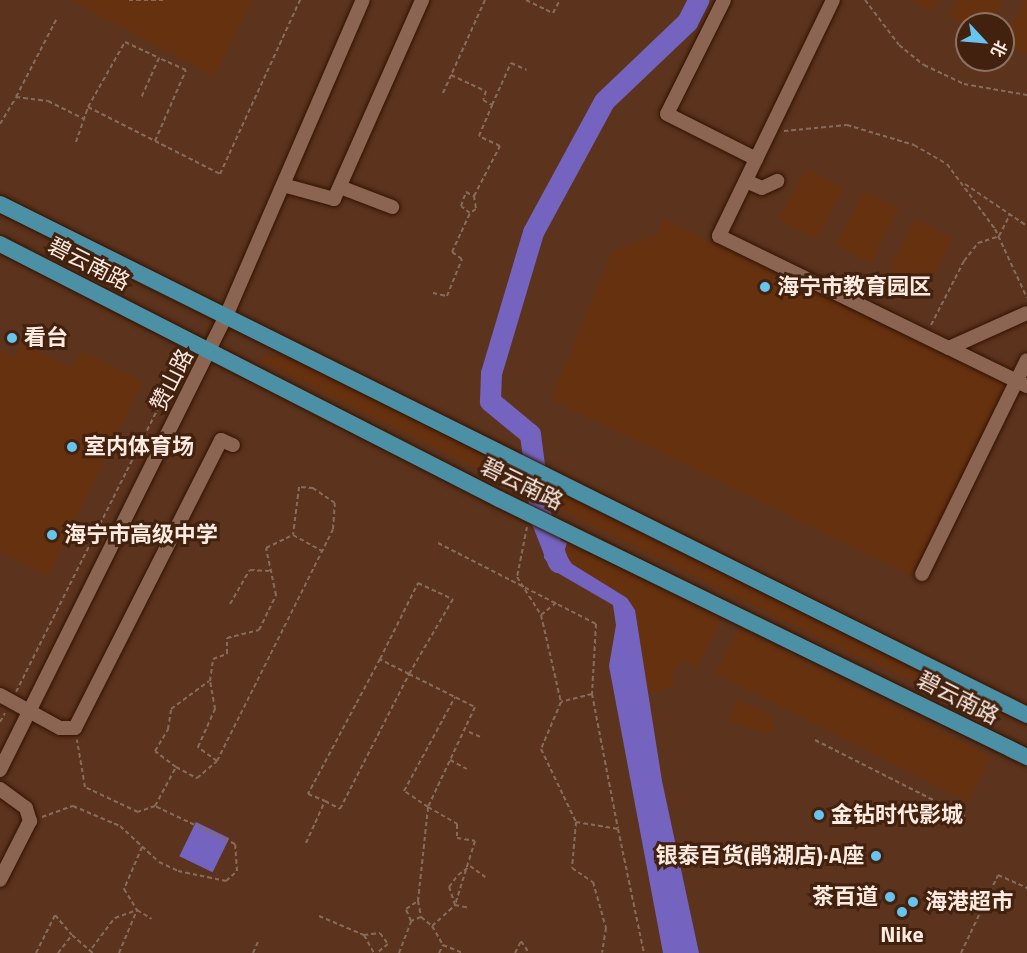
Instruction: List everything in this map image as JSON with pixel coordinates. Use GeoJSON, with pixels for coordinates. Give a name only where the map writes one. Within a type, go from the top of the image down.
{"type":"FeatureCollection","features":[{"type":"Feature","properties":{"kind":"main road","name":"碧云南路"},"geometry":{"type":"LineString","coordinates":[[0,204],[565,483],[1027,715]]}},
{"type":"Feature","properties":{"kind":"main road","name":"碧云南路"},"geometry":{"type":"LineString","coordinates":[[0,244],[210,349],[499,499],[1027,757]]}},
{"type":"Feature","properties":{"kind":"street","name":"赞山路"},"geometry":{"type":"LineString","coordinates":[[0,770],[226,316],[363,0]]}},
{"type":"Feature","properties":{"kind":"street"},"geometry":{"type":"LineString","coordinates":[[283,185],[334,199],[422,0]]}},
{"type":"Feature","properties":{"kind":"street"},"geometry":{"type":"LineString","coordinates":[[724,0],[667,114],[756,159]]}},
{"type":"Feature","properties":{"kind":"street"},"geometry":{"type":"LineString","coordinates":[[833,0],[719,236],[1022,383]]}},
{"type":"Feature","properties":{"kind":"street"},"geometry":{"type":"LineString","coordinates":[[746,181],[762,188],[777,181]]}},
{"type":"Feature","properties":{"kind":"street"},"geometry":{"type":"LineString","coordinates":[[340,187],[392,207]]}},
{"type":"Feature","properties":{"kind":"street"},"geometry":{"type":"LineString","coordinates":[[949,348],[1027,313]]}},
{"type":"Feature","properties":{"kind":"street"},"geometry":{"type":"LineString","coordinates":[[922,574],[1022,383],[1027,360]]}},
{"type":"Feature","properties":{"kind":"street"},"geometry":{"type":"LineString","coordinates":[[6,698],[32,708],[60,728],[75,728],[221,440],[233,445]]}},
{"type":"Feature","properties":{"kind":"street"},"geometry":{"type":"LineString","coordinates":[[0,789],[26,808],[30,821],[0,880]]}},
{"type":"Feature","properties":{"kind":"path"},"geometry":{"type":"LineString","coordinates":[[129,0],[166,0]]}},
{"type":"Feature","properties":{"kind":"path"},"geometry":{"type":"LineString","coordinates":[[88,107],[220,174],[300,0]]}},
{"type":"Feature","properties":{"kind":"path"},"geometry":{"type":"LineString","coordinates":[[443,93],[484,0]]}},
{"type":"Feature","properties":{"kind":"path"},"geometry":{"type":"LineString","coordinates":[[525,0],[552,13],[560,0]]}},
{"type":"Feature","properties":{"kind":"path"},"geometry":{"type":"LineString","coordinates":[[865,0],[899,45],[924,65],[964,84],[1027,95]]}},
{"type":"Feature","properties":{"kind":"path"},"geometry":{"type":"LineString","coordinates":[[0,124],[56,20]]}},
{"type":"Feature","properties":{"kind":"path"},"geometry":{"type":"LineString","coordinates":[[76,142],[88,107],[125,42],[186,70],[155,141]]}},
{"type":"Feature","properties":{"kind":"path"},"geometry":{"type":"LineString","coordinates":[[141,98],[159,58]]}},
{"type":"Feature","properties":{"kind":"path"},"geometry":{"type":"LineString","coordinates":[[433,293],[447,296],[462,259],[452,252],[470,213],[476,209],[474,196],[500,146],[479,136],[492,105],[511,63],[527,70]]}},
{"type":"Feature","properties":{"kind":"path"},"geometry":{"type":"LineString","coordinates":[[452,75],[486,92],[483,100],[492,105]]}},
{"type":"Feature","properties":{"kind":"path"},"geometry":{"type":"LineString","coordinates":[[16,97],[48,101],[84,118]]}},
{"type":"Feature","properties":{"kind":"path"},"geometry":{"type":"LineString","coordinates":[[769,133],[847,125],[914,145],[947,164],[962,181],[999,236],[1027,298]]}},
{"type":"Feature","properties":{"kind":"path"},"geometry":{"type":"LineString","coordinates":[[962,181],[1027,226]]}},
{"type":"Feature","properties":{"kind":"path"},"geometry":{"type":"LineString","coordinates":[[470,213],[461,206],[466,192],[474,196]]}},
{"type":"Feature","properties":{"kind":"path"},"geometry":{"type":"LineString","coordinates":[[925,337],[964,261],[978,243],[999,236],[1010,214]]}},
{"type":"Feature","properties":{"kind":"path"},"geometry":{"type":"LineString","coordinates":[[0,722],[6,698],[187,346]]}},
{"type":"Feature","properties":{"kind":"path"},"geometry":{"type":"LineString","coordinates":[[210,681],[171,709],[168,729],[155,751],[176,767],[197,778],[216,761],[322,551],[333,529],[335,503],[313,488],[299,488],[293,535]]}},
{"type":"Feature","properties":{"kind":"path"},"geometry":{"type":"LineString","coordinates":[[528,525],[517,577],[541,615],[561,702],[541,749],[576,822],[572,868],[592,882],[606,928],[602,953]]}},
{"type":"Feature","properties":{"kind":"path"},"geometry":{"type":"LineString","coordinates":[[293,535],[322,551]]}},
{"type":"Feature","properties":{"kind":"path"},"geometry":{"type":"LineString","coordinates":[[216,761],[198,747],[215,709],[210,681],[213,658],[227,654],[227,638],[259,630],[276,595],[266,548],[293,535]]}},
{"type":"Feature","properties":{"kind":"path"},"geometry":{"type":"LineString","coordinates":[[438,543],[596,624],[592,694],[644,953]]}},
{"type":"Feature","properties":{"kind":"path"},"geometry":{"type":"LineString","coordinates":[[230,604],[250,570],[271,571]]}},
{"type":"Feature","properties":{"kind":"path"},"geometry":{"type":"LineString","coordinates":[[418,583],[453,599],[409,674],[340,809],[308,794],[418,583]]}},
{"type":"Feature","properties":{"kind":"path"},"geometry":{"type":"LineString","coordinates":[[541,615],[557,602]]}},
{"type":"Feature","properties":{"kind":"path"},"geometry":{"type":"LineString","coordinates":[[380,659],[475,707],[428,807],[418,901],[421,917],[432,926],[443,945],[463,953]]}},
{"type":"Feature","properties":{"kind":"path"},"geometry":{"type":"LineString","coordinates":[[561,702],[592,694]]}},
{"type":"Feature","properties":{"kind":"path"},"geometry":{"type":"LineString","coordinates":[[432,926],[454,905],[470,866],[475,841],[458,838],[457,824],[404,791],[454,697]]}},
{"type":"Feature","properties":{"kind":"path"},"geometry":{"type":"LineString","coordinates":[[75,728],[85,787],[138,812],[155,806],[176,767]]}},
{"type":"Feature","properties":{"kind":"path"},"geometry":{"type":"LineString","coordinates":[[469,732],[483,738]]}},
{"type":"Feature","properties":{"kind":"path"},"geometry":{"type":"LineString","coordinates":[[815,740],[965,816]]}},
{"type":"Feature","properties":{"kind":"path"},"geometry":{"type":"LineString","coordinates":[[450,760],[467,769]]}},
{"type":"Feature","properties":{"kind":"path"},"geometry":{"type":"LineString","coordinates":[[306,843],[325,801]]}},
{"type":"Feature","properties":{"kind":"path"},"geometry":{"type":"LineString","coordinates":[[30,821],[73,806],[120,826],[159,862],[202,879],[225,881],[237,871],[236,844],[155,806]]}},
{"type":"Feature","properties":{"kind":"path"},"geometry":{"type":"LineString","coordinates":[[576,822],[618,829]]}},
{"type":"Feature","properties":{"kind":"path"},"geometry":{"type":"LineString","coordinates":[[142,847],[124,889],[137,910],[152,919]]}},
{"type":"Feature","properties":{"kind":"path"},"geometry":{"type":"LineString","coordinates":[[470,866],[485,877]]}},
{"type":"Feature","properties":{"kind":"path"},"geometry":{"type":"LineString","coordinates":[[454,905],[449,886],[470,866]]}},
{"type":"Feature","properties":{"kind":"path"},"geometry":{"type":"LineString","coordinates":[[961,953],[998,875],[1027,888]]}},
{"type":"Feature","properties":{"kind":"path"},"geometry":{"type":"LineString","coordinates":[[399,953],[411,921],[406,909],[418,901]]}},
{"type":"Feature","properties":{"kind":"path"},"geometry":{"type":"LineString","coordinates":[[454,905],[470,908]]}},
{"type":"Feature","properties":{"kind":"path"},"geometry":{"type":"LineString","coordinates":[[92,948],[115,918],[137,910]]}},
{"type":"Feature","properties":{"kind":"path"},"geometry":{"type":"LineString","coordinates":[[119,953],[137,910]]}},
{"type":"Feature","properties":{"kind":"path"},"geometry":{"type":"LineString","coordinates":[[35,953],[55,915],[72,935],[92,948],[93,953]]}},
{"type":"Feature","properties":{"kind":"path"},"geometry":{"type":"LineString","coordinates":[[319,916],[364,935],[380,933],[388,944],[375,953],[364,935]]}},
{"type":"Feature","properties":{"kind":"path"},"geometry":{"type":"LineString","coordinates":[[411,921],[421,917]]}},
{"type":"Feature","properties":{"kind":"path"},"geometry":{"type":"LineString","coordinates":[[58,953],[72,935]]}},
{"type":"Feature","properties":{"kind":"path"},"geometry":{"type":"LineString","coordinates":[[515,953],[521,941],[529,953]]}},
{"type":"Feature","properties":{"kind":"path"},"geometry":{"type":"LineString","coordinates":[[253,953],[258,942]]}},
{"type":"Feature","properties":{"kind":"path"},"geometry":{"type":"LineString","coordinates":[[439,953],[443,945]]}},
{"type":"Feature","properties":{"kind":"shaded area"},"geometry":{"type":"Polygon","coordinates":[[[0,0],[1027,0],[1027,953],[0,953],[0,0]]]}},
{"type":"Feature","properties":{"kind":"shaded area"},"geometry":{"type":"Polygon","coordinates":[[[70,0],[253,0],[214,76],[70,0]]]}},
{"type":"Feature","properties":{"kind":"shaded area"},"geometry":{"type":"Polygon","coordinates":[[[909,0],[938,0],[933,11],[909,0]]]}},
{"type":"Feature","properties":{"kind":"shaded area"},"geometry":{"type":"Polygon","coordinates":[[[956,0],[1003,0],[998,12],[955,12],[955,19],[949,16],[956,0]]]}},
{"type":"Feature","properties":{"kind":"shaded area"},"geometry":{"type":"Polygon","coordinates":[[[1027,0],[1027,53],[1015,47],[1015,20],[1027,0]]]}},
{"type":"Feature","properties":{"kind":"shaded area"},"geometry":{"type":"Polygon","coordinates":[[[806,168],[844,188],[817,239],[779,219],[806,168]]]}},
{"type":"Feature","properties":{"kind":"shaded area"},"geometry":{"type":"Polygon","coordinates":[[[864,191],[899,209],[871,263],[836,245],[864,191]]]}},
{"type":"Feature","properties":{"kind":"shaded area"},"geometry":{"type":"Polygon","coordinates":[[[664,219],[1006,385],[912,576],[551,399],[612,252],[657,234],[664,219]]]}},
{"type":"Feature","properties":{"kind":"shaded area"},"geometry":{"type":"Polygon","coordinates":[[[915,219],[952,238],[927,289],[889,270],[915,219]]]}},
{"type":"Feature","properties":{"kind":"shaded area","name":"室内体育场"},"geometry":{"type":"Polygon","coordinates":[[[21,343],[72,368],[81,351],[143,381],[48,576],[0,552],[0,351],[14,358],[21,343]]]}},
{"type":"Feature","properties":{"kind":"shaded area"},"geometry":{"type":"Polygon","coordinates":[[[267,355],[288,357],[1001,711],[998,719],[829,643],[258,360],[267,355]]]}},
{"type":"Feature","properties":{"kind":"shaded area"},"geometry":{"type":"Polygon","coordinates":[[[543,532],[567,543],[564,552],[572,564],[627,598],[635,610],[662,781],[699,953],[663,953],[609,666],[616,625],[613,605],[556,572],[544,558],[543,532]]]}},
{"type":"Feature","properties":{"kind":"shaded area"},"geometry":{"type":"Polygon","coordinates":[[[567,543],[722,618],[697,668],[682,660],[672,674],[674,687],[648,693],[635,610],[628,598],[572,564],[564,552],[567,543]]]}},
{"type":"Feature","properties":{"kind":"shaded area"},"geometry":{"type":"Polygon","coordinates":[[[739,628],[991,756],[968,802],[716,673],[739,628]]]}},
{"type":"Feature","properties":{"kind":"shaded area"},"geometry":{"type":"Polygon","coordinates":[[[738,700],[772,716],[773,730],[766,734],[728,720],[738,700]]]}},
{"type":"Feature","properties":{"kind":"shaded area"},"geometry":{"type":"Polygon","coordinates":[[[196,822],[229,838],[213,872],[179,856],[196,822]]]}},
{"type":"Feature","properties":{"kind":"waterway"},"geometry":{"type":"LineString","coordinates":[[558,562],[541,519],[530,434],[490,401],[491,373],[533,232],[604,101],[687,22],[698,0]]}},
{"type":"Feature","properties":{"kind":"place","name":"海宁市教育园区"},"geometry":{"type":"Point","coordinates":[765,287]}},
{"type":"Feature","properties":{"kind":"place","name":"看台"},"geometry":{"type":"Point","coordinates":[12,338]}},
{"type":"Feature","properties":{"kind":"place","name":"室内体育场"},"geometry":{"type":"Point","coordinates":[72,447]}},
{"type":"Feature","properties":{"kind":"place","name":"海宁市高级中学"},"geometry":{"type":"Point","coordinates":[52,535]}},
{"type":"Feature","properties":{"kind":"place","name":"金钻时代影城"},"geometry":{"type":"Point","coordinates":[819,815]}},
{"type":"Feature","properties":{"kind":"place","name":"银泰百货(鹃湖店)·A座"},"geometry":{"type":"Point","coordinates":[876,856]}},
{"type":"Feature","properties":{"kind":"place","name":"茶百道"},"geometry":{"type":"Point","coordinates":[890,897]}},
{"type":"Feature","properties":{"kind":"place","name":"海港超市"},"geometry":{"type":"Point","coordinates":[913,902]}},
{"type":"Feature","properties":{"kind":"place","name":"Nike"},"geometry":{"type":"Point","coordinates":[902,912]}}]}
